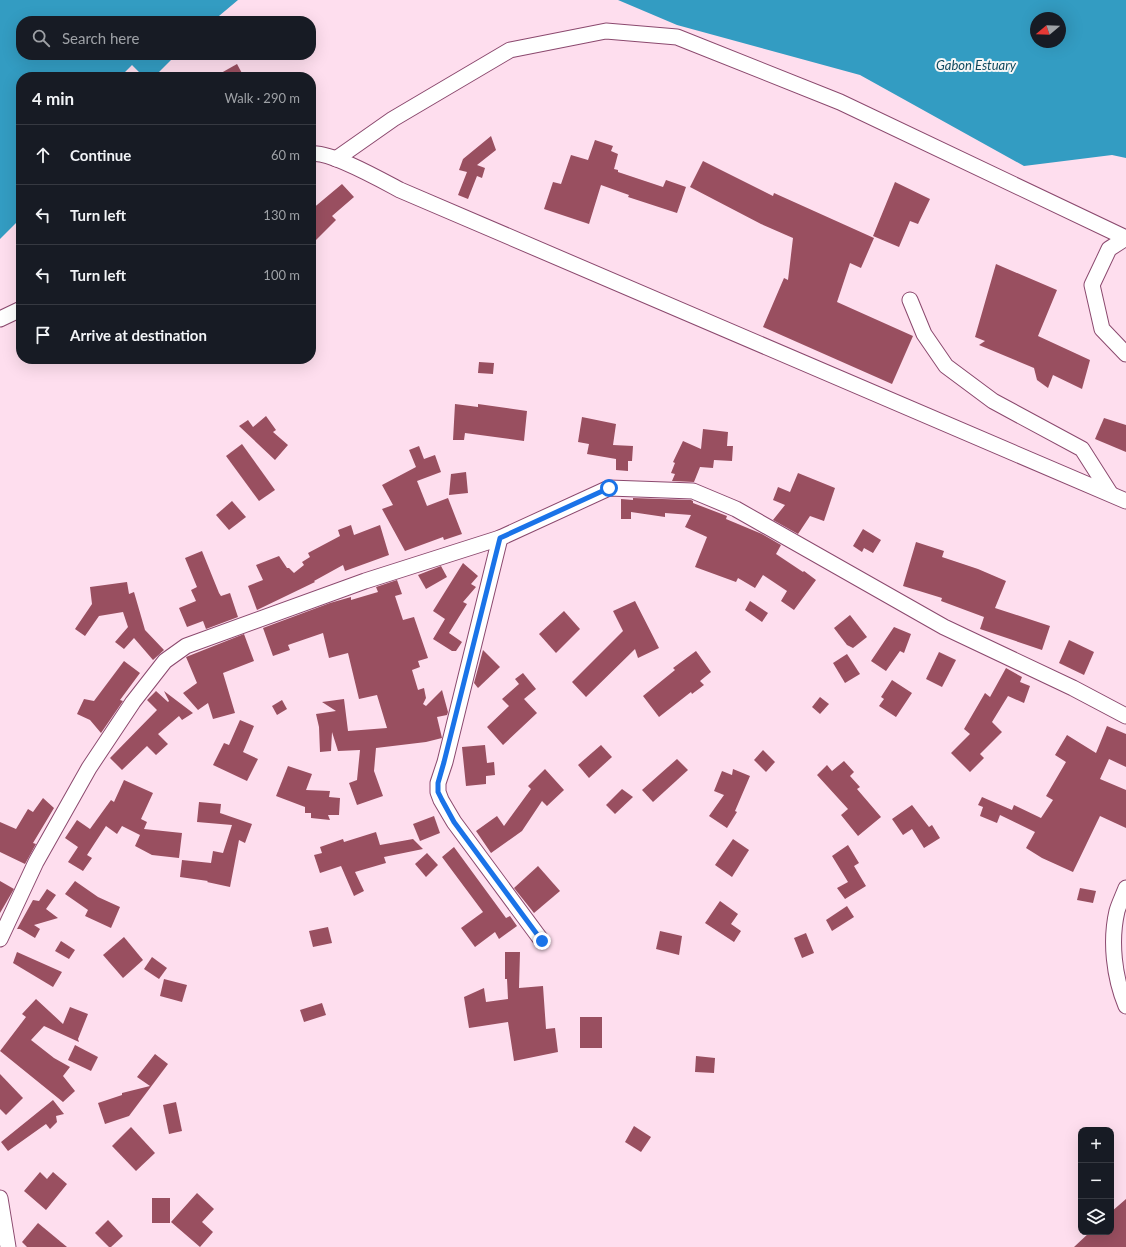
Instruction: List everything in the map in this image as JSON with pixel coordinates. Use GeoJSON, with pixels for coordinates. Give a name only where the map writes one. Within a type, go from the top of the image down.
{"type":"FeatureCollection","features":[{"type":"Feature","properties":{"kind":"street"},"geometry":{"type":"LineString","coordinates":[[336,159],[393,119],[510,50],[606,31],[677,37],[840,102],[1126,238]]}},
{"type":"Feature","properties":{"kind":"street"},"geometry":{"type":"LineString","coordinates":[[316,153],[336,159],[400,190],[1126,501]]}},
{"type":"Feature","properties":{"kind":"street"},"geometry":{"type":"LineString","coordinates":[[1126,238],[1109,249],[1092,285],[1102,329],[1126,354]]}},
{"type":"Feature","properties":{"kind":"street"},"geometry":{"type":"LineString","coordinates":[[910,300],[924,334],[946,366],[993,401],[1082,449],[1110,493]]}},
{"type":"Feature","properties":{"kind":"street"},"geometry":{"type":"LineString","coordinates":[[0,319],[16,311]]}},
{"type":"Feature","properties":{"kind":"street"},"geometry":{"type":"LineString","coordinates":[[0,939],[36,862],[89,768],[133,702],[165,661],[186,646],[365,581],[500,538],[609,488],[693,491],[736,509],[944,627],[1073,688],[1126,716]]}},
{"type":"Feature","properties":{"kind":"street"},"geometry":{"type":"LineString","coordinates":[[500,538],[438,783],[438,792],[454,822],[542,941]]}},
{"type":"Feature","properties":{"kind":"street"},"geometry":{"type":"LineString","coordinates":[[1126,888],[1117,912],[1114,940],[1116,970],[1126,1006]]}},
{"type":"Feature","properties":{"kind":"street"},"geometry":{"type":"LineString","coordinates":[[0,1198],[8,1247]]}},
{"type":"Feature","properties":{"kind":"water"},"geometry":{"type":"Polygon","coordinates":[[[0,0],[238,0],[219,16],[16,16],[16,60],[171,60],[159,72],[139,72],[132,65],[125,72],[16,72],[16,223],[0,239],[0,0]]]}},
{"type":"Feature","properties":{"kind":"water","name":"Gabon Estuary"},"geometry":{"type":"Polygon","coordinates":[[[618,0],[1126,0],[1126,158],[1112,155],[1024,166],[860,75],[677,25],[618,0]]]}},
{"type":"Feature","properties":{"kind":"building"},"geometry":{"type":"Polygon","coordinates":[[[237,64],[241,72],[223,72],[237,64]]]}},
{"type":"Feature","properties":{"kind":"building"},"geometry":{"type":"Polygon","coordinates":[[[491,136],[496,150],[477,165],[485,168],[482,178],[477,176],[468,199],[458,195],[467,172],[459,170],[463,159],[491,136]]]}},
{"type":"Feature","properties":{"kind":"building"},"geometry":{"type":"Polygon","coordinates":[[[595,140],[613,146],[611,151],[618,154],[614,169],[618,170],[618,172],[663,187],[666,180],[686,187],[677,213],[628,197],[629,195],[601,185],[589,224],[544,209],[553,182],[561,184],[571,155],[588,160],[595,140]]]}},
{"type":"Feature","properties":{"kind":"building"},"geometry":{"type":"Polygon","coordinates":[[[703,161],[773,196],[774,193],[874,238],[861,268],[850,263],[837,302],[913,336],[892,384],[763,327],[784,278],[788,280],[793,238],[761,224],[690,187],[703,161]]]}},
{"type":"Feature","properties":{"kind":"building"},"geometry":{"type":"Polygon","coordinates":[[[895,182],[930,199],[918,224],[910,221],[899,247],[873,236],[895,182]]]}},
{"type":"Feature","properties":{"kind":"building"},"geometry":{"type":"Polygon","coordinates":[[[342,184],[354,197],[332,216],[336,220],[316,240],[316,206],[342,184]]]}},
{"type":"Feature","properties":{"kind":"building"},"geometry":{"type":"Polygon","coordinates":[[[996,264],[1057,290],[1038,336],[1090,360],[1082,389],[1053,375],[1048,388],[1037,380],[1034,368],[979,345],[985,341],[975,337],[996,264]]]}},
{"type":"Feature","properties":{"kind":"building"},"geometry":{"type":"Polygon","coordinates":[[[479,362],[494,363],[493,374],[478,373],[479,362]]]}},
{"type":"Feature","properties":{"kind":"building"},"geometry":{"type":"Polygon","coordinates":[[[455,404],[478,407],[478,404],[527,411],[524,441],[465,433],[464,440],[453,440],[455,404]]]}},
{"type":"Feature","properties":{"kind":"building"},"geometry":{"type":"Polygon","coordinates":[[[266,416],[276,430],[273,432],[288,445],[275,460],[239,426],[248,420],[253,427],[266,416]]]}},
{"type":"Feature","properties":{"kind":"building"},"geometry":{"type":"Polygon","coordinates":[[[582,417],[616,424],[613,445],[633,446],[632,461],[628,461],[628,471],[616,470],[616,459],[587,454],[589,444],[578,442],[582,417]]]}},
{"type":"Feature","properties":{"kind":"building"},"geometry":{"type":"Polygon","coordinates":[[[1104,418],[1126,425],[1126,452],[1095,439],[1104,418]]]}},
{"type":"Feature","properties":{"kind":"building"},"geometry":{"type":"Polygon","coordinates":[[[703,429],[728,432],[727,446],[733,446],[732,461],[714,460],[713,468],[700,467],[694,482],[672,481],[675,474],[671,473],[675,463],[673,462],[683,441],[701,449],[703,429]]]}},
{"type":"Feature","properties":{"kind":"building"},"geometry":{"type":"Polygon","coordinates":[[[242,444],[275,490],[259,501],[226,456],[242,444]]]}},
{"type":"Feature","properties":{"kind":"building"},"geometry":{"type":"Polygon","coordinates":[[[419,446],[424,459],[435,455],[441,472],[417,481],[427,506],[448,498],[462,534],[444,540],[443,537],[405,551],[382,509],[393,505],[382,485],[416,467],[409,450],[419,446]]]}},
{"type":"Feature","properties":{"kind":"building"},"geometry":{"type":"Polygon","coordinates":[[[466,472],[468,493],[449,495],[451,474],[466,472]]]}},
{"type":"Feature","properties":{"kind":"building"},"geometry":{"type":"Polygon","coordinates":[[[798,473],[835,488],[824,521],[810,516],[798,534],[773,520],[785,505],[773,500],[778,487],[790,492],[798,473]]]}},
{"type":"Feature","properties":{"kind":"building"},"geometry":{"type":"Polygon","coordinates":[[[633,498],[691,500],[693,503],[727,516],[726,519],[762,534],[781,545],[776,554],[816,580],[794,610],[781,601],[787,591],[763,575],[755,588],[738,578],[736,582],[695,567],[707,537],[685,527],[691,515],[665,513],[665,517],[631,512],[631,519],[621,519],[621,499],[633,500],[633,498]]]}},
{"type":"Feature","properties":{"kind":"building"},"geometry":{"type":"Polygon","coordinates":[[[232,501],[246,517],[229,530],[216,515],[232,501]]]}},
{"type":"Feature","properties":{"kind":"building"},"geometry":{"type":"Polygon","coordinates":[[[351,525],[354,535],[380,525],[389,555],[345,571],[343,565],[314,581],[315,582],[257,610],[248,586],[263,580],[256,565],[279,556],[287,568],[294,573],[304,565],[302,562],[310,557],[308,553],[340,536],[338,530],[351,525]]]}},
{"type":"Feature","properties":{"kind":"building"},"geometry":{"type":"Polygon","coordinates":[[[863,529],[881,540],[873,553],[864,548],[862,552],[853,546],[863,529]]]}},
{"type":"Feature","properties":{"kind":"building"},"geometry":{"type":"Polygon","coordinates":[[[916,542],[944,551],[942,557],[978,569],[1006,581],[995,608],[1050,626],[1042,650],[980,629],[984,617],[941,601],[942,598],[903,586],[916,542]]]}},
{"type":"Feature","properties":{"kind":"building"},"geometry":{"type":"Polygon","coordinates":[[[202,551],[219,593],[221,596],[230,593],[238,617],[206,629],[203,621],[187,627],[179,608],[196,601],[191,590],[197,587],[185,558],[202,551]]]}},
{"type":"Feature","properties":{"kind":"building"},"geometry":{"type":"Polygon","coordinates":[[[463,563],[478,576],[471,584],[476,587],[463,602],[467,604],[449,633],[462,642],[456,651],[452,651],[433,639],[445,619],[433,611],[463,563]]]}},
{"type":"Feature","properties":{"kind":"building"},"geometry":{"type":"Polygon","coordinates":[[[441,566],[447,577],[426,589],[418,575],[441,566]]]}},
{"type":"Feature","properties":{"kind":"building"},"geometry":{"type":"Polygon","coordinates":[[[397,580],[402,594],[395,596],[403,620],[414,617],[428,658],[418,661],[420,667],[412,670],[418,690],[424,688],[426,698],[423,704],[426,706],[442,690],[448,712],[447,715],[437,717],[442,738],[426,742],[376,748],[374,771],[383,796],[357,805],[349,783],[357,780],[360,750],[338,751],[332,732],[331,751],[320,752],[319,727],[316,714],[336,711],[322,702],[344,699],[348,731],[387,728],[377,695],[359,699],[348,653],[329,658],[323,633],[288,645],[290,650],[273,656],[263,628],[330,603],[351,597],[351,600],[378,592],[376,587],[397,580]]]}},
{"type":"Feature","properties":{"kind":"building"},"geometry":{"type":"Polygon","coordinates":[[[127,582],[129,594],[134,592],[145,630],[164,650],[153,660],[134,638],[124,649],[115,642],[128,627],[123,612],[99,616],[85,636],[75,629],[92,604],[90,587],[127,582]]]}},
{"type":"Feature","properties":{"kind":"building"},"geometry":{"type":"Polygon","coordinates":[[[635,601],[659,648],[638,658],[635,649],[586,697],[572,682],[623,631],[613,611],[635,601]]]}},
{"type":"Feature","properties":{"kind":"building"},"geometry":{"type":"Polygon","coordinates":[[[750,601],[768,613],[762,622],[745,610],[750,601]]]}},
{"type":"Feature","properties":{"kind":"building"},"geometry":{"type":"Polygon","coordinates":[[[564,611],[580,629],[556,653],[539,634],[564,611]]]}},
{"type":"Feature","properties":{"kind":"building"},"geometry":{"type":"Polygon","coordinates":[[[850,615],[867,637],[853,648],[847,645],[834,628],[850,615]]]}},
{"type":"Feature","properties":{"kind":"building"},"geometry":{"type":"Polygon","coordinates":[[[894,627],[911,634],[904,653],[900,651],[886,671],[871,661],[894,627]]]}},
{"type":"Feature","properties":{"kind":"building"},"geometry":{"type":"Polygon","coordinates":[[[244,634],[254,661],[223,673],[235,713],[213,719],[208,703],[198,710],[183,693],[197,683],[186,657],[244,634]]]}},
{"type":"Feature","properties":{"kind":"building"},"geometry":{"type":"Polygon","coordinates":[[[1069,640],[1094,652],[1084,675],[1059,663],[1069,640]]]}},
{"type":"Feature","properties":{"kind":"building"},"geometry":{"type":"Polygon","coordinates":[[[483,650],[500,667],[478,688],[474,683],[483,650]]]}},
{"type":"Feature","properties":{"kind":"building"},"geometry":{"type":"Polygon","coordinates":[[[696,651],[711,672],[700,681],[704,685],[692,694],[691,692],[659,717],[643,696],[675,670],[673,668],[696,651]]]}},
{"type":"Feature","properties":{"kind":"building"},"geometry":{"type":"Polygon","coordinates":[[[939,652],[956,660],[942,687],[926,679],[939,652]]]}},
{"type":"Feature","properties":{"kind":"building"},"geometry":{"type":"Polygon","coordinates":[[[847,654],[860,674],[845,683],[833,663],[847,654]]]}},
{"type":"Feature","properties":{"kind":"building"},"geometry":{"type":"Polygon","coordinates":[[[124,661],[140,673],[120,700],[123,701],[101,733],[90,720],[77,714],[84,699],[94,701],[124,661]]]}},
{"type":"Feature","properties":{"kind":"building"},"geometry":{"type":"Polygon","coordinates":[[[1006,668],[1022,677],[1020,682],[1030,686],[1024,703],[1008,696],[992,722],[1002,732],[980,754],[984,758],[970,772],[951,753],[970,734],[964,729],[985,693],[990,697],[1006,668]]]}},
{"type":"Feature","properties":{"kind":"building"},"geometry":{"type":"Polygon","coordinates":[[[523,673],[536,689],[524,699],[537,713],[503,745],[487,727],[509,706],[502,699],[519,684],[515,679],[523,673]]]}},
{"type":"Feature","properties":{"kind":"building"},"geometry":{"type":"Polygon","coordinates":[[[892,680],[912,693],[896,717],[879,706],[884,699],[881,697],[892,680]]]}},
{"type":"Feature","properties":{"kind":"building"},"geometry":{"type":"Polygon","coordinates":[[[156,691],[168,702],[169,701],[164,691],[193,713],[182,720],[179,716],[158,734],[168,744],[156,755],[147,746],[122,770],[110,758],[157,710],[147,700],[156,691]]]}},
{"type":"Feature","properties":{"kind":"building"},"geometry":{"type":"Polygon","coordinates":[[[820,697],[829,704],[820,714],[812,707],[820,697]]]}},
{"type":"Feature","properties":{"kind":"building"},"geometry":{"type":"Polygon","coordinates":[[[282,700],[287,709],[277,715],[272,706],[282,700]]]}},
{"type":"Feature","properties":{"kind":"building"},"geometry":{"type":"Polygon","coordinates":[[[240,720],[254,726],[243,752],[258,759],[247,781],[213,765],[224,743],[229,745],[240,720]]]}},
{"type":"Feature","properties":{"kind":"building"},"geometry":{"type":"Polygon","coordinates":[[[1107,726],[1126,734],[1126,767],[1109,759],[1100,779],[1126,790],[1126,828],[1100,816],[1073,872],[1042,858],[1026,848],[1035,832],[1000,815],[997,823],[980,816],[983,807],[978,805],[982,797],[1012,810],[1014,805],[1041,818],[1053,800],[1046,796],[1066,762],[1055,755],[1067,735],[1096,753],[1107,726]]]}},
{"type":"Feature","properties":{"kind":"building"},"geometry":{"type":"Polygon","coordinates":[[[485,745],[487,763],[494,762],[495,775],[486,776],[486,784],[466,786],[462,747],[485,745]]]}},
{"type":"Feature","properties":{"kind":"building"},"geometry":{"type":"Polygon","coordinates":[[[601,745],[612,757],[589,778],[578,765],[601,745]]]}},
{"type":"Feature","properties":{"kind":"building"},"geometry":{"type":"Polygon","coordinates":[[[763,750],[775,762],[766,772],[754,760],[763,750]]]}},
{"type":"Feature","properties":{"kind":"building"},"geometry":{"type":"Polygon","coordinates":[[[677,759],[688,770],[653,802],[642,790],[677,759]]]}},
{"type":"Feature","properties":{"kind":"building"},"geometry":{"type":"Polygon","coordinates":[[[844,761],[854,772],[850,776],[860,787],[857,789],[881,817],[858,836],[841,815],[848,809],[817,775],[827,765],[832,771],[844,761]]]}},
{"type":"Feature","properties":{"kind":"building"},"geometry":{"type":"Polygon","coordinates":[[[288,766],[312,774],[306,790],[330,791],[329,797],[340,798],[339,815],[328,815],[330,820],[311,818],[311,813],[305,813],[305,807],[276,796],[288,766]]]}},
{"type":"Feature","properties":{"kind":"building"},"geometry":{"type":"Polygon","coordinates":[[[545,769],[564,790],[547,806],[542,801],[522,831],[491,853],[476,831],[497,816],[504,826],[531,789],[528,786],[545,769]]]}},
{"type":"Feature","properties":{"kind":"building"},"geometry":{"type":"Polygon","coordinates":[[[733,769],[750,776],[735,811],[737,812],[727,828],[709,816],[724,795],[714,791],[722,771],[732,775],[733,769]]]}},
{"type":"Feature","properties":{"kind":"building"},"geometry":{"type":"Polygon","coordinates":[[[124,780],[153,793],[141,819],[147,822],[144,829],[182,833],[179,858],[152,855],[135,846],[140,835],[122,826],[117,834],[106,826],[87,855],[92,858],[83,871],[68,862],[78,847],[65,838],[77,820],[90,829],[111,800],[114,802],[124,780]]]}},
{"type":"Feature","properties":{"kind":"building"},"geometry":{"type":"Polygon","coordinates":[[[622,789],[633,797],[615,814],[606,805],[622,789]]]}},
{"type":"Feature","properties":{"kind":"building"},"geometry":{"type":"Polygon","coordinates":[[[43,798],[54,808],[33,843],[36,844],[25,864],[0,852],[0,822],[16,829],[28,809],[33,812],[43,798]]]}},
{"type":"Feature","properties":{"kind":"building"},"geometry":{"type":"Polygon","coordinates":[[[199,802],[221,804],[220,813],[252,824],[245,843],[239,840],[230,887],[207,882],[208,881],[180,877],[182,860],[211,863],[213,851],[223,853],[232,825],[197,822],[199,802]]]}},
{"type":"Feature","properties":{"kind":"building"},"geometry":{"type":"Polygon","coordinates":[[[912,805],[929,827],[932,825],[940,838],[924,848],[912,829],[903,835],[892,819],[912,805]]]}},
{"type":"Feature","properties":{"kind":"building"},"geometry":{"type":"Polygon","coordinates":[[[434,816],[440,833],[420,841],[413,824],[434,816]]]}},
{"type":"Feature","properties":{"kind":"building"},"geometry":{"type":"Polygon","coordinates":[[[376,832],[380,845],[413,839],[423,849],[384,857],[386,863],[355,872],[364,891],[354,896],[341,866],[320,873],[314,855],[322,853],[320,847],[343,839],[344,842],[376,832]]]}},
{"type":"Feature","properties":{"kind":"building"},"geometry":{"type":"Polygon","coordinates":[[[733,839],[749,850],[732,877],[715,865],[733,839]]]}},
{"type":"Feature","properties":{"kind":"building"},"geometry":{"type":"Polygon","coordinates":[[[848,845],[859,863],[854,866],[866,886],[845,899],[837,888],[848,882],[832,856],[848,845]]]}},
{"type":"Feature","properties":{"kind":"building"},"geometry":{"type":"Polygon","coordinates":[[[454,847],[506,918],[510,916],[517,926],[499,939],[495,932],[475,947],[461,928],[483,912],[442,857],[454,847]]]}},
{"type":"Feature","properties":{"kind":"building"},"geometry":{"type":"Polygon","coordinates":[[[427,853],[438,865],[426,877],[415,864],[427,853]]]}},
{"type":"Feature","properties":{"kind":"building"},"geometry":{"type":"Polygon","coordinates":[[[538,866],[560,891],[534,913],[514,888],[538,866]]]}},
{"type":"Feature","properties":{"kind":"building"},"geometry":{"type":"Polygon","coordinates":[[[0,881],[14,889],[0,913],[0,881]]]}},
{"type":"Feature","properties":{"kind":"building"},"geometry":{"type":"Polygon","coordinates":[[[75,881],[98,897],[120,907],[111,928],[85,916],[88,910],[65,894],[75,881]]]}},
{"type":"Feature","properties":{"kind":"building"},"geometry":{"type":"Polygon","coordinates":[[[1080,888],[1096,891],[1093,903],[1077,900],[1080,888]]]}},
{"type":"Feature","properties":{"kind":"building"},"geometry":{"type":"Polygon","coordinates":[[[47,889],[56,895],[46,909],[58,918],[34,925],[40,929],[35,938],[20,929],[17,929],[33,900],[39,901],[47,889]]]}},
{"type":"Feature","properties":{"kind":"building"},"geometry":{"type":"Polygon","coordinates":[[[720,901],[738,914],[731,924],[741,931],[734,942],[705,923],[720,901]]]}},
{"type":"Feature","properties":{"kind":"building"},"geometry":{"type":"Polygon","coordinates":[[[847,906],[854,917],[832,931],[826,920],[847,906]]]}},
{"type":"Feature","properties":{"kind":"building"},"geometry":{"type":"Polygon","coordinates":[[[328,927],[332,943],[313,947],[309,931],[328,927]]]}},
{"type":"Feature","properties":{"kind":"building"},"geometry":{"type":"Polygon","coordinates":[[[660,931],[682,936],[679,955],[656,949],[660,931]]]}},
{"type":"Feature","properties":{"kind":"building"},"geometry":{"type":"Polygon","coordinates":[[[806,933],[814,953],[802,958],[794,938],[806,933]]]}},
{"type":"Feature","properties":{"kind":"building"},"geometry":{"type":"Polygon","coordinates":[[[124,937],[143,960],[123,978],[103,955],[124,937]]]}},
{"type":"Feature","properties":{"kind":"building"},"geometry":{"type":"Polygon","coordinates":[[[61,941],[75,950],[69,959],[55,951],[61,941]]]}},
{"type":"Feature","properties":{"kind":"building"},"geometry":{"type":"Polygon","coordinates":[[[17,952],[62,972],[53,987],[13,963],[17,952]]]}},
{"type":"Feature","properties":{"kind":"building"},"geometry":{"type":"Polygon","coordinates":[[[505,952],[520,952],[519,988],[543,986],[546,1029],[555,1028],[558,1052],[514,1061],[508,1022],[469,1028],[464,997],[484,988],[486,1002],[508,999],[507,979],[505,979],[505,952]]]}},
{"type":"Feature","properties":{"kind":"building"},"geometry":{"type":"Polygon","coordinates":[[[152,957],[167,968],[159,979],[144,969],[152,957]]]}},
{"type":"Feature","properties":{"kind":"building"},"geometry":{"type":"Polygon","coordinates":[[[164,979],[187,985],[182,1002],[160,996],[164,979]]]}},
{"type":"Feature","properties":{"kind":"building"},"geometry":{"type":"Polygon","coordinates":[[[36,999],[63,1024],[70,1007],[88,1014],[78,1039],[79,1042],[44,1026],[31,1040],[54,1058],[70,1067],[63,1076],[75,1091],[63,1102],[0,1051],[26,1017],[22,1014],[36,999]]]}},
{"type":"Feature","properties":{"kind":"building"},"geometry":{"type":"Polygon","coordinates":[[[322,1003],[326,1015],[304,1022],[300,1010],[322,1003]]]}},
{"type":"Feature","properties":{"kind":"building"},"geometry":{"type":"Polygon","coordinates":[[[580,1017],[602,1017],[602,1048],[580,1048],[580,1017]]]}},
{"type":"Feature","properties":{"kind":"building"},"geometry":{"type":"Polygon","coordinates":[[[75,1045],[98,1057],[91,1071],[68,1060],[75,1045]]]}},
{"type":"Feature","properties":{"kind":"building"},"geometry":{"type":"Polygon","coordinates":[[[155,1054],[168,1064],[129,1116],[105,1124],[98,1103],[122,1095],[122,1093],[150,1086],[137,1077],[155,1054]]]}},
{"type":"Feature","properties":{"kind":"building"},"geometry":{"type":"Polygon","coordinates":[[[696,1056],[715,1058],[714,1073],[695,1072],[696,1056]]]}},
{"type":"Feature","properties":{"kind":"building"},"geometry":{"type":"Polygon","coordinates":[[[0,1074],[23,1098],[6,1115],[0,1109],[0,1074]]]}},
{"type":"Feature","properties":{"kind":"building"},"geometry":{"type":"Polygon","coordinates":[[[53,1100],[64,1114],[56,1116],[57,1122],[50,1129],[46,1124],[8,1151],[1,1142],[53,1100]]]}},
{"type":"Feature","properties":{"kind":"building"},"geometry":{"type":"Polygon","coordinates":[[[176,1102],[182,1131],[169,1134],[163,1105],[176,1102]]]}},
{"type":"Feature","properties":{"kind":"building"},"geometry":{"type":"Polygon","coordinates":[[[634,1126],[651,1137],[641,1152],[625,1142],[634,1126]]]}},
{"type":"Feature","properties":{"kind":"building"},"geometry":{"type":"Polygon","coordinates":[[[131,1127],[155,1153],[136,1171],[112,1146],[131,1127]]]}},
{"type":"Feature","properties":{"kind":"building"},"geometry":{"type":"Polygon","coordinates":[[[40,1172],[47,1179],[53,1172],[67,1184],[46,1210],[24,1191],[40,1172]]]}},
{"type":"Feature","properties":{"kind":"building"},"geometry":{"type":"Polygon","coordinates":[[[197,1193],[214,1209],[202,1222],[213,1232],[200,1247],[171,1222],[197,1193]]]}},
{"type":"Feature","properties":{"kind":"building"},"geometry":{"type":"Polygon","coordinates":[[[152,1198],[170,1198],[170,1223],[152,1223],[152,1198]]]}},
{"type":"Feature","properties":{"kind":"building"},"geometry":{"type":"Polygon","coordinates":[[[1126,1199],[1126,1247],[1074,1247],[1087,1235],[1114,1235],[1114,1209],[1126,1199]]]}},
{"type":"Feature","properties":{"kind":"building"},"geometry":{"type":"Polygon","coordinates":[[[108,1220],[123,1236],[111,1247],[109,1247],[95,1233],[108,1220]]]}},
{"type":"Feature","properties":{"kind":"building"},"geometry":{"type":"Polygon","coordinates":[[[38,1223],[67,1247],[27,1247],[22,1242],[38,1223]]]}},
{"type":"Feature","properties":{"kind":"route"},"geometry":{"type":"LineString","coordinates":[[542,941],[454,822],[438,792],[438,783],[500,538],[609,488]]}}]}
